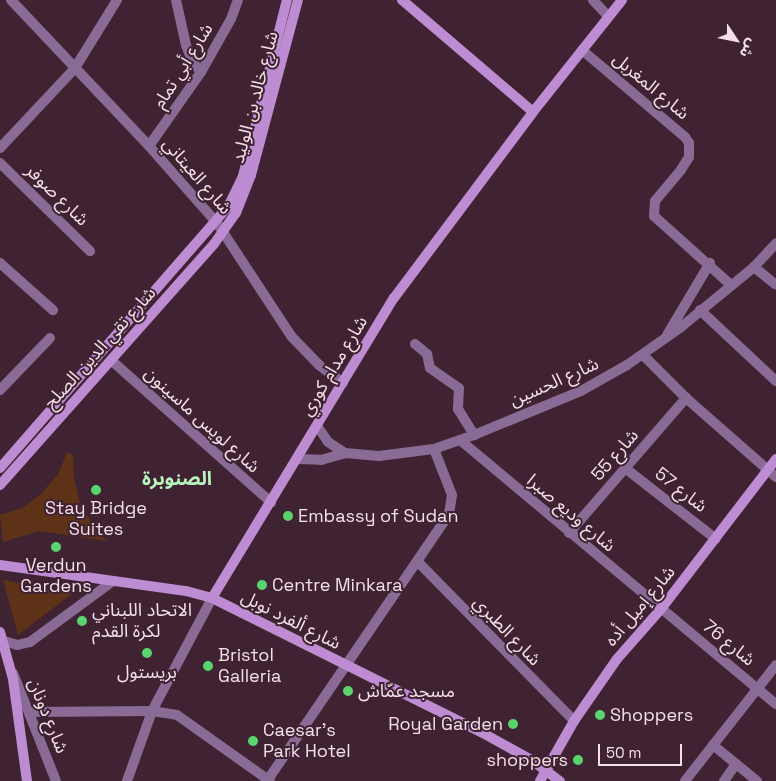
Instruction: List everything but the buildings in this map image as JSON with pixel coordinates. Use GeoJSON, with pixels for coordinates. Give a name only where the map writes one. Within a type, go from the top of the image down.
{"type":"FeatureCollection","features":[{"type":"Feature","properties":{"kind":"street","name":"شارع العيتاني"},"geometry":{"type":"LineString","coordinates":[[11,0],[150,146],[217,223],[292,337],[319,365],[343,383]]}},
{"type":"Feature","properties":{"kind":"street"},"geometry":{"type":"LineString","coordinates":[[0,148],[75,68],[117,0]]}},
{"type":"Feature","properties":{"kind":"street"},"geometry":{"type":"LineString","coordinates":[[176,0],[186,45],[192,61],[201,72]]}},
{"type":"Feature","properties":{"kind":"street","name":"شارع أبي تمام"},"geometry":{"type":"LineString","coordinates":[[150,146],[201,72],[231,19],[238,0]]}},
{"type":"Feature","properties":{"kind":"street","name":"شارع خالد بن الوليد"},"geometry":{"type":"LineString","coordinates":[[217,223],[243,176],[273,49],[287,0]]}},
{"type":"Feature","properties":{"kind":"street","name":"شارع خالد بن الوليد"},"geometry":{"type":"LineString","coordinates":[[224,233],[242,202],[298,0]]}},
{"type":"Feature","properties":{"kind":"street"},"geometry":{"type":"LineString","coordinates":[[402,0],[533,112]]}},
{"type":"Feature","properties":{"kind":"street"},"geometry":{"type":"LineString","coordinates":[[593,0],[609,17]]}},
{"type":"Feature","properties":{"kind":"street","name":"شارع مدام كوري"},"geometry":{"type":"LineString","coordinates":[[128,781],[152,711],[212,598],[394,298],[533,112],[622,0]]}},
{"type":"Feature","properties":{"kind":"street","name":"شارع المغربل"},"geometry":{"type":"LineString","coordinates":[[582,50],[689,143],[686,163],[655,201],[652,210],[657,221],[710,263],[731,285]]}},
{"type":"Feature","properties":{"kind":"street","name":"شارع صوفر"},"geometry":{"type":"LineString","coordinates":[[0,163],[90,251]]}},
{"type":"Feature","properties":{"kind":"street","name":"شارع تقي الدين الصلح"},"geometry":{"type":"LineString","coordinates":[[0,468],[217,223]]}},
{"type":"Feature","properties":{"kind":"street","name":"شارع تقي الدين الصلح"},"geometry":{"type":"LineString","coordinates":[[0,485],[224,233]]}},
{"type":"Feature","properties":{"kind":"street","name":"شارع الحسين"},"geometry":{"type":"LineString","coordinates":[[345,453],[378,456],[434,449],[474,435],[594,384],[643,355],[664,340],[754,267],[776,243]]}},
{"type":"Feature","properties":{"kind":"street"},"geometry":{"type":"LineString","coordinates":[[664,340],[710,263]]}},
{"type":"Feature","properties":{"kind":"street"},"geometry":{"type":"LineString","coordinates":[[0,264],[53,310]]}},
{"type":"Feature","properties":{"kind":"street"},"geometry":{"type":"LineString","coordinates":[[754,267],[776,284]]}},
{"type":"Feature","properties":{"kind":"street"},"geometry":{"type":"LineString","coordinates":[[700,310],[776,381]]}},
{"type":"Feature","properties":{"kind":"street"},"geometry":{"type":"LineString","coordinates":[[0,390],[50,338]]}},
{"type":"Feature","properties":{"kind":"street"},"geometry":{"type":"LineString","coordinates":[[415,344],[427,354],[430,368],[458,388],[458,409],[474,435]]}},
{"type":"Feature","properties":{"kind":"street"},"geometry":{"type":"LineString","coordinates":[[643,355],[686,398],[772,474]]}},
{"type":"Feature","properties":{"kind":"street","name":"شارع لويس ماسينون"},"geometry":{"type":"LineString","coordinates":[[112,361],[271,502]]}},
{"type":"Feature","properties":{"kind":"street","name":"شارع 55"},"geometry":{"type":"LineString","coordinates":[[569,533],[686,398]]}},
{"type":"Feature","properties":{"kind":"street"},"geometry":{"type":"LineString","coordinates":[[317,426],[328,442],[345,453]]}},
{"type":"Feature","properties":{"kind":"street","name":"شارع وديع صبرا"},"geometry":{"type":"LineString","coordinates":[[460,440],[660,609]]}},
{"type":"Feature","properties":{"kind":"street"},"geometry":{"type":"LineString","coordinates":[[31,712],[152,711],[171,713],[188,720],[268,780],[344,666],[444,523],[452,502],[450,488],[434,449]]}},
{"type":"Feature","properties":{"kind":"street"},"geometry":{"type":"LineString","coordinates":[[298,459],[322,460],[345,453]]}},
{"type":"Feature","properties":{"kind":"street","name":"شارع إميل أده"},"geometry":{"type":"LineString","coordinates":[[540,781],[574,721],[617,659],[660,609],[716,538],[772,474],[776,459]]}},
{"type":"Feature","properties":{"kind":"street","name":"شارع 57"},"geometry":{"type":"LineString","coordinates":[[625,468],[716,538]]}},
{"type":"Feature","properties":{"kind":"street","name":"شارع الطبري"},"geometry":{"type":"LineString","coordinates":[[418,562],[574,721]]}},
{"type":"Feature","properties":{"kind":"street","name":"شارع ألفرد نوبل"},"geometry":{"type":"LineString","coordinates":[[0,565],[186,590],[212,598],[344,666],[481,732],[546,770],[560,781]]}},
{"type":"Feature","properties":{"kind":"street"},"geometry":{"type":"LineString","coordinates":[[2,637],[17,645],[30,642],[113,581]]}},
{"type":"Feature","properties":{"kind":"street","name":"شارع 76"},"geometry":{"type":"LineString","coordinates":[[660,609],[776,704]]}},
{"type":"Feature","properties":{"kind":"street","name":"شارع دونان"},"geometry":{"type":"LineString","coordinates":[[2,637],[9,664],[27,781]]}},
{"type":"Feature","properties":{"kind":"street","name":"شارع دونان"},"geometry":{"type":"LineString","coordinates":[[9,664],[31,712],[56,781]]}},
{"type":"Feature","properties":{"kind":"street"},"geometry":{"type":"LineString","coordinates":[[686,781],[776,665]]}},
{"type":"Feature","properties":{"kind":"street"},"geometry":{"type":"LineString","coordinates":[[713,746],[757,781]]}},
{"type":"Feature","properties":{"kind":"street"},"geometry":{"type":"LineString","coordinates":[[724,781],[736,764]]}},
{"type":"Feature","properties":{"kind":"shaded area"},"geometry":{"type":"Polygon","coordinates":[[[67,452],[73,455],[74,478],[80,503],[95,529],[107,541],[39,531],[3,542],[0,515],[22,508],[40,495],[59,473],[67,452]]]}},
{"type":"Feature","properties":{"kind":"shaded area"},"geometry":{"type":"Polygon","coordinates":[[[3,580],[73,593],[18,635],[3,580]]]}},
{"type":"Feature","properties":{"kind":"place","name":"Stay Bridge Suites"},"geometry":{"type":"Point","coordinates":[96,490]}},
{"type":"Feature","properties":{"kind":"place","name":"Embassy of Sudan"},"geometry":{"type":"Point","coordinates":[288,516]}},
{"type":"Feature","properties":{"kind":"place","name":"Verdun Gardens"},"geometry":{"type":"Point","coordinates":[56,547]}},
{"type":"Feature","properties":{"kind":"place","name":"Centre Minkara"},"geometry":{"type":"Point","coordinates":[262,585]}},
{"type":"Feature","properties":{"kind":"place","name":"الاتحاد اللبناني لكرة القدم"},"geometry":{"type":"Point","coordinates":[82,621]}},
{"type":"Feature","properties":{"kind":"place","name":"بريستول"},"geometry":{"type":"Point","coordinates":[147,653]}},
{"type":"Feature","properties":{"kind":"place","name":"Bristol Galleria"},"geometry":{"type":"Point","coordinates":[208,666]}},
{"type":"Feature","properties":{"kind":"place","name":"مسجد عمّاش"},"geometry":{"type":"Point","coordinates":[348,691]}},
{"type":"Feature","properties":{"kind":"place","name":"Shoppers"},"geometry":{"type":"Point","coordinates":[600,715]}},
{"type":"Feature","properties":{"kind":"place","name":"Royal Garden"},"geometry":{"type":"Point","coordinates":[513,724]}},
{"type":"Feature","properties":{"kind":"place","name":"Caesar's Park Hotel"},"geometry":{"type":"Point","coordinates":[253,741]}},
{"type":"Feature","properties":{"kind":"place","name":"shoppers"},"geometry":{"type":"Point","coordinates":[578,760]}},
{"type":"Feature","properties":{"kind":"district","name":"الصنوبرة"},"geometry":{"type":"Point","coordinates":[177,479]}}]}
